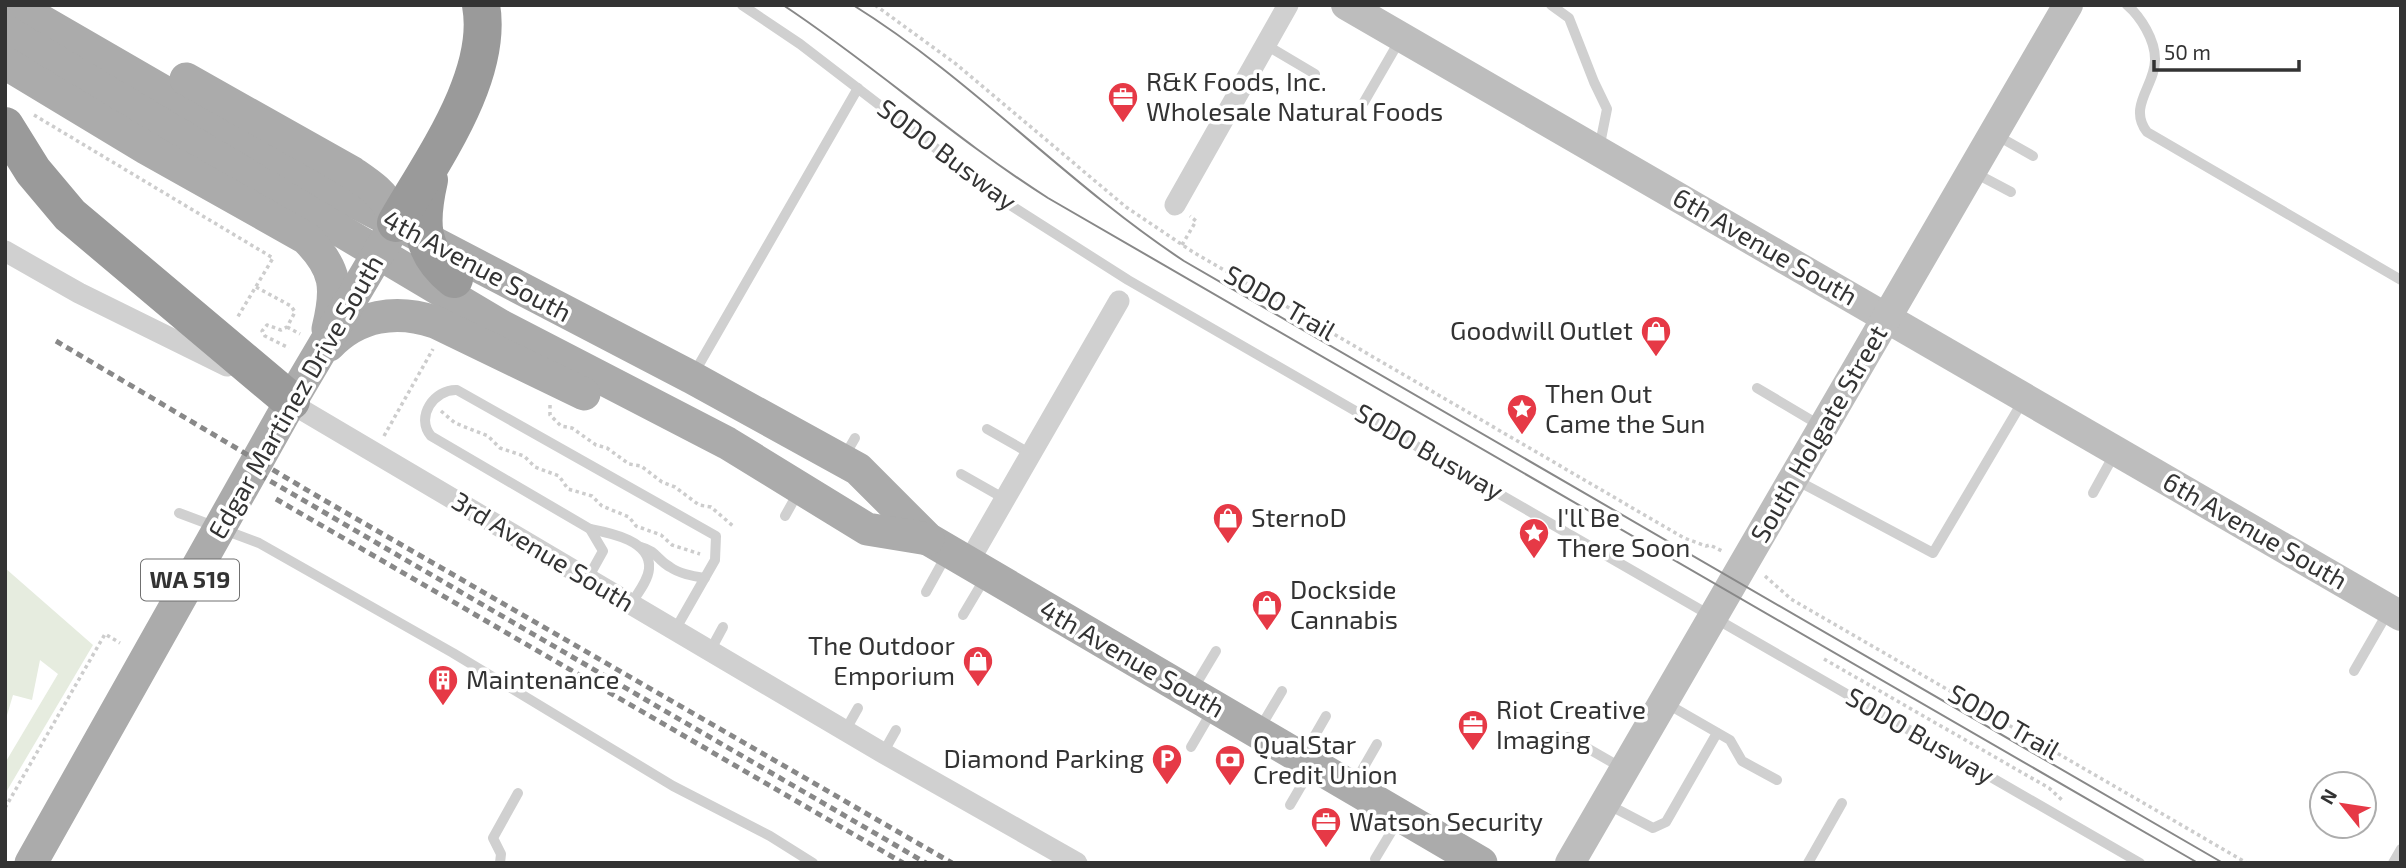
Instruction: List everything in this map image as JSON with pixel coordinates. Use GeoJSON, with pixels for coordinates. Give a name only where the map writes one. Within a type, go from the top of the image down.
{"type":"FeatureCollection","features":[{"type":"Feature","properties":{"kind":"highway"},"geometry":{"type":"LineString","coordinates":[[389,235],[469,93],[483,30],[481,5]]}},
{"type":"Feature","properties":{"kind":"highway"},"geometry":{"type":"LineString","coordinates":[[15,118],[33,171],[70,215],[291,401]]}},
{"type":"Feature","properties":{"kind":"highway"},"geometry":{"type":"LineString","coordinates":[[436,152],[424,202],[423,228],[431,253],[454,279]]}},
{"type":"Feature","properties":{"kind":"main road","name":"4th Avenue South"},"geometry":{"type":"LineString","coordinates":[[14,5],[342,195],[849,462]]}},
{"type":"Feature","properties":{"kind":"main road"},"geometry":{"type":"LineString","coordinates":[[55,5],[353,173],[374,188],[385,198],[389,235],[402,253],[683,396],[849,462],[882,506],[958,557]]}},
{"type":"Feature","properties":{"kind":"main road","name":"4th Avenue South"},"geometry":{"type":"LineString","coordinates":[[5,32],[501,326],[727,443],[788,493],[867,528],[958,557],[1481,863]]}},
{"type":"Feature","properties":{"kind":"main road"},"geometry":{"type":"LineString","coordinates":[[5,63],[146,148],[306,238],[323,255],[332,276],[334,301],[307,354]]}},
{"type":"Feature","properties":{"kind":"main road"},"geometry":{"type":"LineString","coordinates":[[306,238],[329,242],[389,235]]}},
{"type":"Feature","properties":{"kind":"main road","name":"Edgar Martinez Drive South"},"geometry":{"type":"LineString","coordinates":[[35,856],[291,401],[307,354],[389,235]]}},
{"type":"Feature","properties":{"kind":"main road"},"geometry":{"type":"LineString","coordinates":[[307,354],[330,344],[356,324],[387,315],[419,317],[435,322],[788,493]]}},
{"type":"Feature","properties":{"kind":"street"},"geometry":{"type":"LineString","coordinates":[[1175,205],[1289,5]]}},
{"type":"Feature","properties":{"kind":"street","name":"6th Avenue South"},"geometry":{"type":"LineString","coordinates":[[1346,5],[2395,613]]}},
{"type":"Feature","properties":{"kind":"street","name":"South Holgate Street"},"geometry":{"type":"LineString","coordinates":[[1570,863],[2068,5]]}},
{"type":"Feature","properties":{"kind":"street","name":"3rd Avenue South"},"geometry":{"type":"LineString","coordinates":[[5,251],[79,293],[241,373],[845,731],[1077,863]]}},
{"type":"Feature","properties":{"kind":"street"},"geometry":{"type":"LineString","coordinates":[[958,557],[1005,499],[1119,301]]}},
{"type":"Feature","properties":{"kind":"lane","name":"SODO Busway"},"geometry":{"type":"LineString","coordinates":[[742,5],[800,44],[1007,203],[1128,280],[2140,863]]}},
{"type":"Feature","properties":{"kind":"lane"},"geometry":{"type":"LineString","coordinates":[[1551,5],[1569,18],[1607,108],[1599,152]]}},
{"type":"Feature","properties":{"kind":"lane"},"geometry":{"type":"LineString","coordinates":[[2127,5],[2152,41],[2156,60],[2140,109],[2140,123],[2147,132],[2401,280]]}},
{"type":"Feature","properties":{"kind":"lane"},"geometry":{"type":"LineString","coordinates":[[1364,102],[1401,37]]}},
{"type":"Feature","properties":{"kind":"lane"},"geometry":{"type":"LineString","coordinates":[[1266,46],[1315,74]]}},
{"type":"Feature","properties":{"kind":"lane"},"geometry":{"type":"LineString","coordinates":[[691,377],[858,88]]}},
{"type":"Feature","properties":{"kind":"lane"},"geometry":{"type":"LineString","coordinates":[[1993,134],[2033,156]]}},
{"type":"Feature","properties":{"kind":"lane"},"geometry":{"type":"LineString","coordinates":[[1972,171],[2011,192]]}},
{"type":"Feature","properties":{"kind":"lane"},"geometry":{"type":"LineString","coordinates":[[1757,388],[1824,427]]}},
{"type":"Feature","properties":{"kind":"lane"},"geometry":{"type":"LineString","coordinates":[[675,630],[705,578],[715,560],[716,536],[457,390],[448,390],[435,397],[424,421],[431,436],[590,529],[617,534],[651,550],[667,567],[705,578]]}},
{"type":"Feature","properties":{"kind":"lane"},"geometry":{"type":"LineString","coordinates":[[1793,479],[1933,553],[2025,397]]}},
{"type":"Feature","properties":{"kind":"lane"},"geometry":{"type":"LineString","coordinates":[[987,429],[1031,454]]}},
{"type":"Feature","properties":{"kind":"lane"},"geometry":{"type":"LineString","coordinates":[[2093,493],[2117,450]]}},
{"type":"Feature","properties":{"kind":"lane"},"geometry":{"type":"LineString","coordinates":[[961,474],[1005,499]]}},
{"type":"Feature","properties":{"kind":"lane"},"geometry":{"type":"LineString","coordinates":[[179,513],[259,543],[453,653],[673,786],[770,836],[813,863]]}},
{"type":"Feature","properties":{"kind":"lane"},"geometry":{"type":"LineString","coordinates":[[587,578],[603,551],[590,529]]}},
{"type":"Feature","properties":{"kind":"lane"},"geometry":{"type":"LineString","coordinates":[[631,604],[650,568],[640,547]]}},
{"type":"Feature","properties":{"kind":"lane"},"geometry":{"type":"LineString","coordinates":[[926,592],[958,557]]}},
{"type":"Feature","properties":{"kind":"lane"},"geometry":{"type":"LineString","coordinates":[[958,557],[963,615]]}},
{"type":"Feature","properties":{"kind":"lane"},"geometry":{"type":"LineString","coordinates":[[2354,670],[2395,613]]}},
{"type":"Feature","properties":{"kind":"lane"},"geometry":{"type":"LineString","coordinates":[[710,651],[723,627]]}},
{"type":"Feature","properties":{"kind":"lane"},"geometry":{"type":"LineString","coordinates":[[1191,747],[1216,650]]}},
{"type":"Feature","properties":{"kind":"lane"},"geometry":{"type":"LineString","coordinates":[[1258,733],[1282,691]]}},
{"type":"Feature","properties":{"kind":"lane"},"geometry":{"type":"LineString","coordinates":[[1663,702],[1730,740],[1742,761],[1777,780]]}},
{"type":"Feature","properties":{"kind":"lane"},"geometry":{"type":"LineString","coordinates":[[845,731],[859,708]]}},
{"type":"Feature","properties":{"kind":"lane"},"geometry":{"type":"LineString","coordinates":[[1290,805],[1326,716]]}},
{"type":"Feature","properties":{"kind":"lane"},"geometry":{"type":"LineString","coordinates":[[883,753],[897,730]]}},
{"type":"Feature","properties":{"kind":"lane"},"geometry":{"type":"LineString","coordinates":[[1605,802],[1653,828],[1666,822],[1717,733]]}},
{"type":"Feature","properties":{"kind":"lane"},"geometry":{"type":"LineString","coordinates":[[1568,737],[1624,769]]}},
{"type":"Feature","properties":{"kind":"lane"},"geometry":{"type":"LineString","coordinates":[[1351,787],[1377,744]]}},
{"type":"Feature","properties":{"kind":"lane"},"geometry":{"type":"LineString","coordinates":[[500,863],[501,854],[493,838],[518,793]]}},
{"type":"Feature","properties":{"kind":"lane"},"geometry":{"type":"LineString","coordinates":[[1808,863],[1842,803]]}},
{"type":"Feature","properties":{"kind":"lane"},"geometry":{"type":"LineString","coordinates":[[1375,859],[1401,816]]}},
{"type":"Feature","properties":{"kind":"lane"},"geometry":{"type":"LineString","coordinates":[[2393,863],[2401,849]]}},
{"type":"Feature","properties":{"kind":"path","name":"SODO Trail"},"geometry":{"type":"LineString","coordinates":[[875,5],[956,64],[1126,207],[1182,245],[1684,538],[1706,546],[1710,544],[1718,549]]}},
{"type":"Feature","properties":{"kind":"path"},"geometry":{"type":"LineString","coordinates":[[15,118],[273,258],[232,327]]}},
{"type":"Feature","properties":{"kind":"path"},"geometry":{"type":"LineString","coordinates":[[1175,205],[1196,221],[1182,245]]}},
{"type":"Feature","properties":{"kind":"path"},"geometry":{"type":"LineString","coordinates":[[256,287],[291,306],[295,312],[287,327],[281,330],[267,325],[262,331],[265,336],[307,354]]}},
{"type":"Feature","properties":{"kind":"path"},"geometry":{"type":"LineString","coordinates":[[384,436],[436,344]]}},
{"type":"Feature","properties":{"kind":"path"},"geometry":{"type":"LineString","coordinates":[[408,392],[415,396]]}},
{"type":"Feature","properties":{"kind":"path"},"geometry":{"type":"LineString","coordinates":[[439,410],[455,423],[488,436],[500,448],[524,456],[535,467],[559,476],[568,489],[592,496],[602,506],[629,517],[636,527],[661,536],[671,545],[701,555]]}},
{"type":"Feature","properties":{"kind":"path"},"geometry":{"type":"LineString","coordinates":[[550,415],[561,426],[572,428],[629,464],[641,466],[699,505],[711,507],[733,526]]}},
{"type":"Feature","properties":{"kind":"path","name":"SODO Trail"},"geometry":{"type":"LineString","coordinates":[[1764,576],[1791,599],[2247,863]]}},
{"type":"Feature","properties":{"kind":"path"},"geometry":{"type":"LineString","coordinates":[[5,808],[105,634],[120,643]]}},
{"type":"Feature","properties":{"kind":"path"},"geometry":{"type":"LineString","coordinates":[[1824,659],[2049,788],[2064,802]]}},
{"type":"Feature","properties":{"kind":"shaded area"},"geometry":{"type":"Polygon","coordinates":[[[5,568],[93,645],[5,794],[5,763],[58,674],[40,660],[32,700],[13,695],[5,722],[5,568]]]}},
{"type":"Feature","properties":{"kind":"tram line"},"geometry":{"type":"LineString","coordinates":[[783,5],[1048,198],[2198,863]]}},
{"type":"Feature","properties":{"kind":"tram line"},"geometry":{"type":"LineString","coordinates":[[853,5],[938,65],[1100,199],[1184,261],[2223,863]]}},
{"type":"Feature","properties":{"kind":"railway"},"geometry":{"type":"LineString","coordinates":[[56,341],[317,496],[952,863]]}},
{"type":"Feature","properties":{"kind":"railway"},"geometry":{"type":"LineString","coordinates":[[260,475],[926,863]]}},
{"type":"Feature","properties":{"kind":"railway"},"geometry":{"type":"LineString","coordinates":[[276,499],[903,863]]}},
{"type":"Feature","properties":{"kind":"place","name":"R&K Foods, Inc. Wholesale Natural Foods"},"geometry":{"type":"Point","coordinates":[1123,124]}},
{"type":"Feature","properties":{"kind":"place","name":"Goodwill Outlet"},"geometry":{"type":"Point","coordinates":[1656,358]}},
{"type":"Feature","properties":{"kind":"place","name":"Then Out Came the Sun"},"geometry":{"type":"Point","coordinates":[1522,436]}},
{"type":"Feature","properties":{"kind":"place","name":"SternoD"},"geometry":{"type":"Point","coordinates":[1228,545]}},
{"type":"Feature","properties":{"kind":"place","name":"I'll Be There Soon"},"geometry":{"type":"Point","coordinates":[1534,560]}},
{"type":"Feature","properties":{"kind":"place","name":"Dockside Cannabis"},"geometry":{"type":"Point","coordinates":[1267,632]}},
{"type":"Feature","properties":{"kind":"place","name":"The Outdoor Emporium"},"geometry":{"type":"Point","coordinates":[978,688]}},
{"type":"Feature","properties":{"kind":"place","name":"Maintenance"},"geometry":{"type":"Point","coordinates":[443,707]}},
{"type":"Feature","properties":{"kind":"place","name":"Riot Creative Imaging"},"geometry":{"type":"Point","coordinates":[1473,752]}},
{"type":"Feature","properties":{"kind":"place","name":"Diamond Parking"},"geometry":{"type":"Point","coordinates":[1167,786]}},
{"type":"Feature","properties":{"kind":"place","name":"QualStar Credit Union"},"geometry":{"type":"Point","coordinates":[1230,787]}},
{"type":"Feature","properties":{"kind":"place","name":"Watson Security"},"geometry":{"type":"Point","coordinates":[1326,849]}}]}
